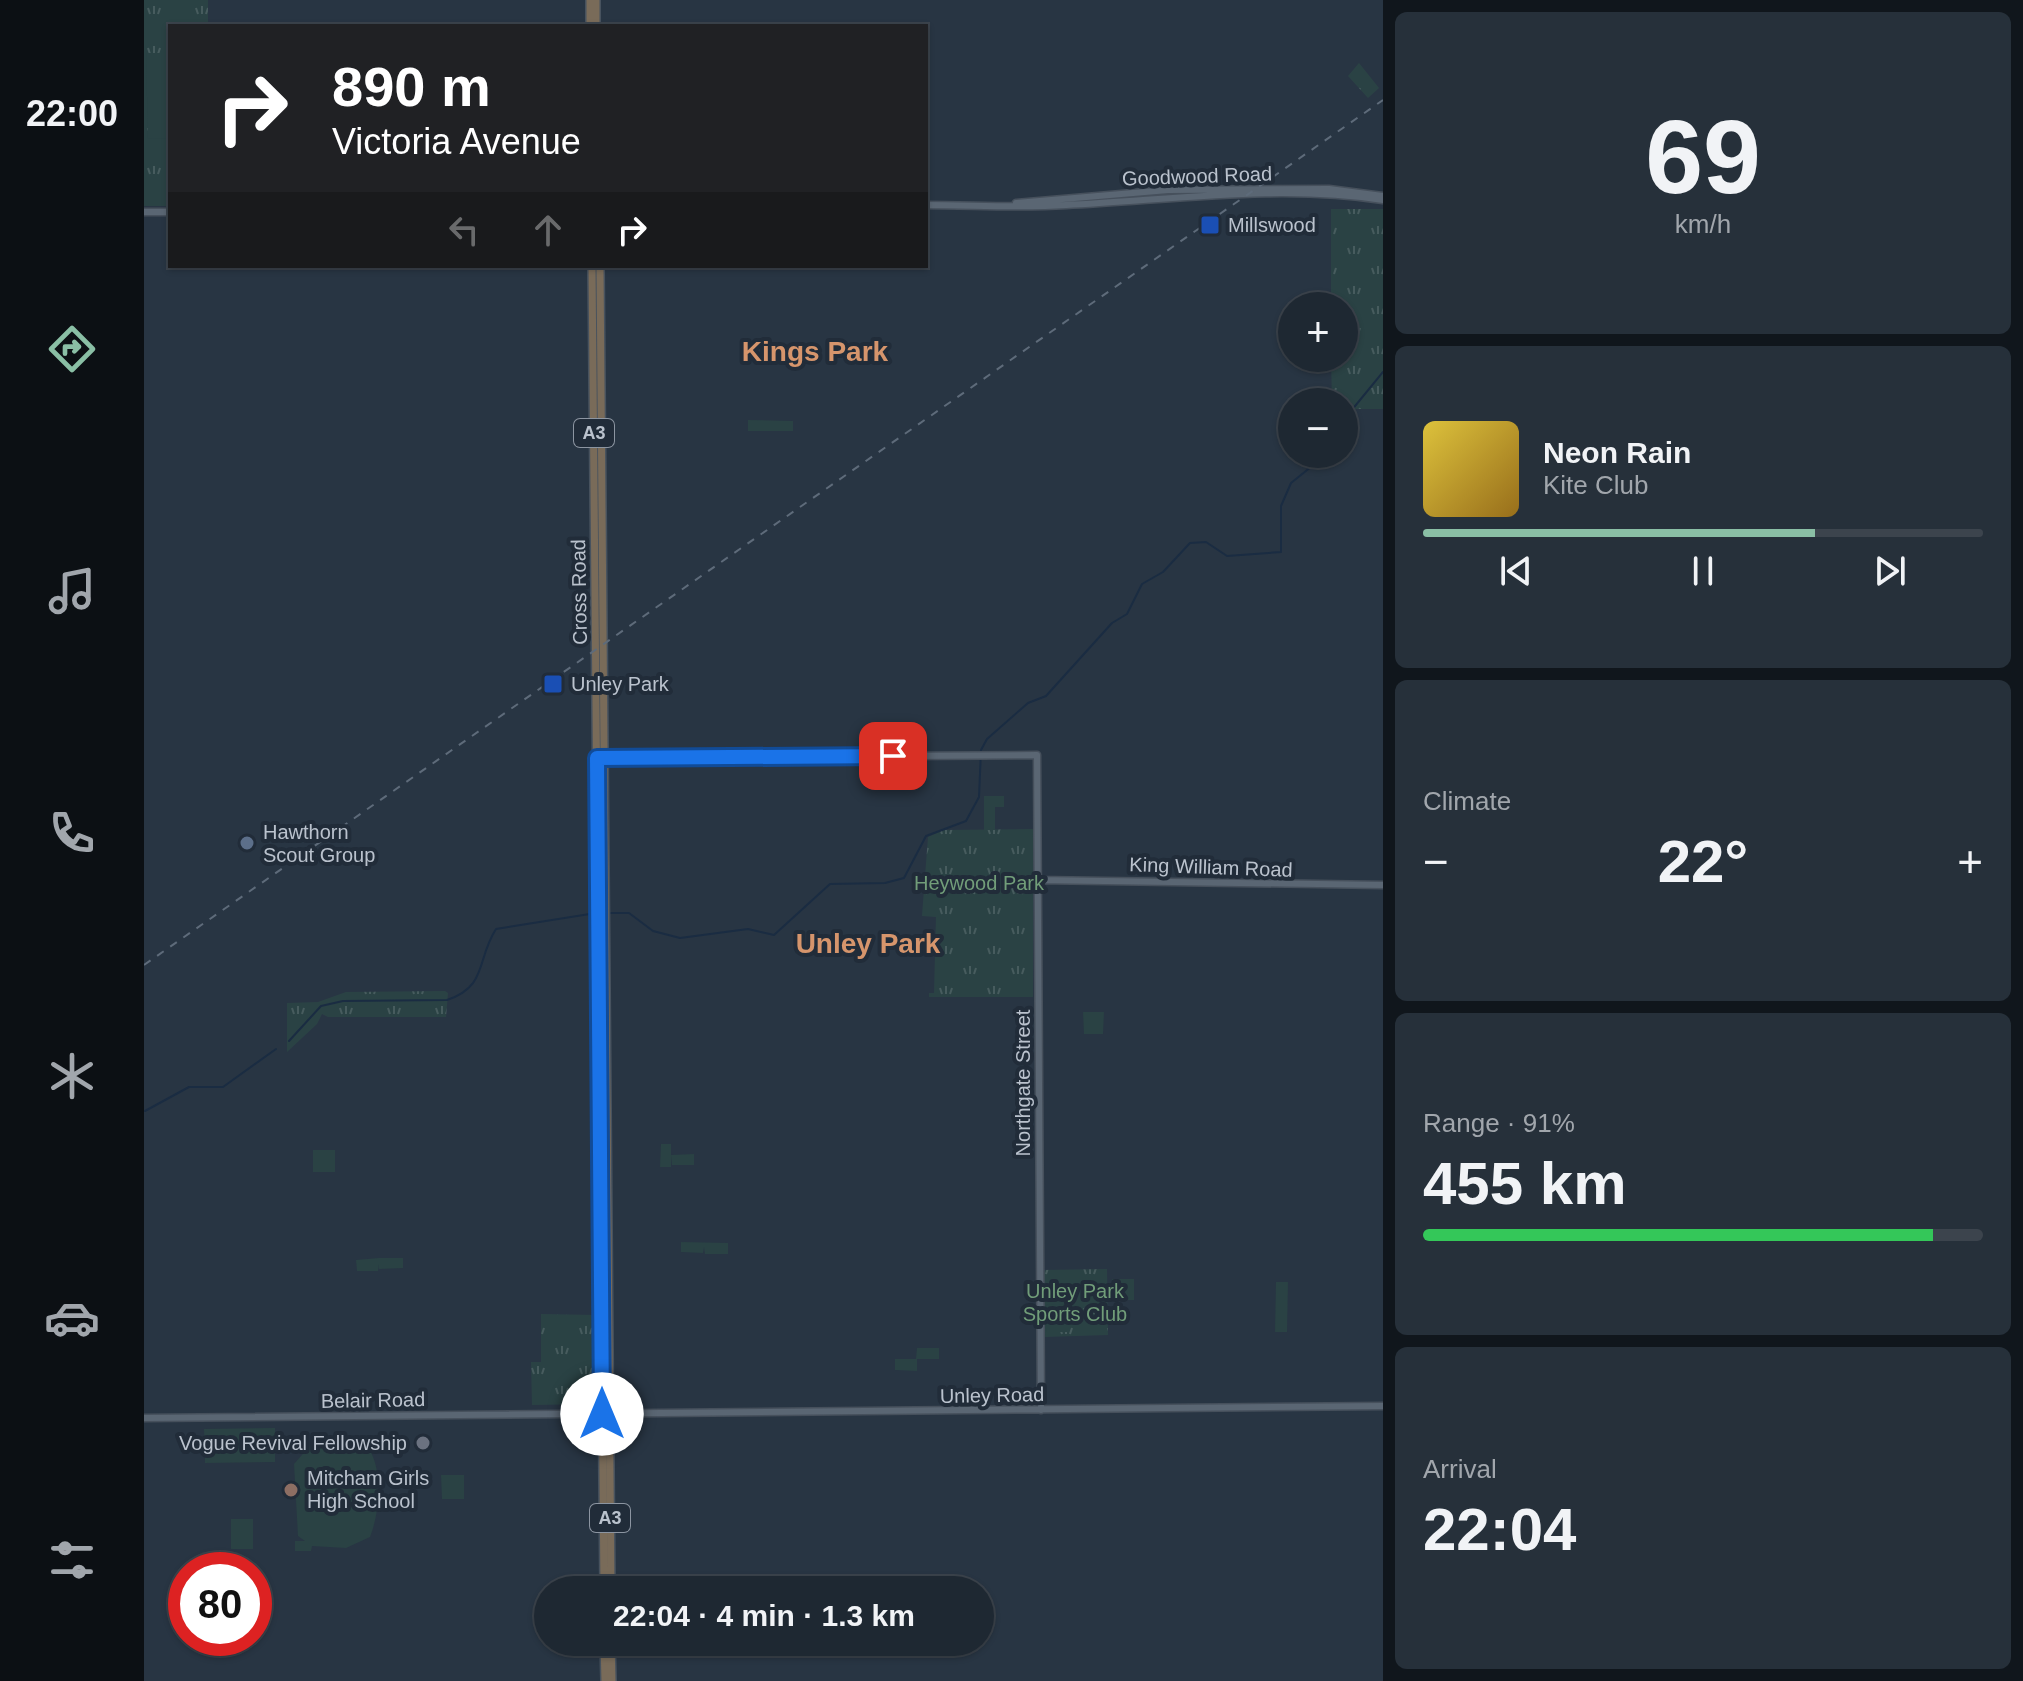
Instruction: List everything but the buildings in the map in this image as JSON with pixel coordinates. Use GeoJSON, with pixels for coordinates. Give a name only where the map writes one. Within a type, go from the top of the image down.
{"type":"FeatureCollection","features":[{"type":"Feature","properties":{"kind":"highway"},"geometry":{"type":"LineString","coordinates":[[590,0],[590,24]]}},
{"type":"Feature","properties":{"kind":"highway"},"geometry":{"type":"LineString","coordinates":[[596,0],[596,24]]}},
{"type":"Feature","properties":{"kind":"highway","name":"Cross Road"},"geometry":{"type":"LineString","coordinates":[[592,268],[597,322]]}},
{"type":"Feature","properties":{"kind":"highway","name":"Cross Road"},"geometry":{"type":"LineString","coordinates":[[600,268],[597,426],[608,1384],[602,1442],[604,1576]]}},
{"type":"Feature","properties":{"kind":"highway","name":"Cross Road"},"geometry":{"type":"LineString","coordinates":[[602,913],[605,1414],[609,1432],[611,1576]]}},
{"type":"Feature","properties":{"kind":"highway"},"geometry":{"type":"LineString","coordinates":[[609,1432],[629,1414]]}},
{"type":"Feature","properties":{"kind":"highway"},"geometry":{"type":"LineString","coordinates":[[604,1656],[605,1681]]}},
{"type":"Feature","properties":{"kind":"highway"},"geometry":{"type":"LineString","coordinates":[[611,1656],[612,1681]]}},
{"type":"Feature","properties":{"kind":"main road","name":"Goodwood Road"},"geometry":{"type":"LineString","coordinates":[[928,205],[1011,204],[1168,190],[1329,189],[1383,198]]}},
{"type":"Feature","properties":{"kind":"main road"},"geometry":{"type":"LineString","coordinates":[[144,212],[168,212]]}},
{"type":"Feature","properties":{"kind":"main road","name":"Northgate Street"},"geometry":{"type":"LineString","coordinates":[[600,758],[1037,755],[1041,1410]]}},
{"type":"Feature","properties":{"kind":"main road","name":"King William Road"},"geometry":{"type":"LineString","coordinates":[[1038,880],[1383,885]]}},
{"type":"Feature","properties":{"kind":"main road"},"geometry":{"type":"LineString","coordinates":[[608,1384],[617,1406],[629,1414]]}},
{"type":"Feature","properties":{"kind":"main road","name":"Unley Road"},"geometry":{"type":"LineString","coordinates":[[605,1414],[1383,1406]]}},
{"type":"Feature","properties":{"kind":"main road","name":"Belair Road"},"geometry":{"type":"LineString","coordinates":[[144,1418],[605,1414]]}},
{"type":"Feature","properties":{"kind":"main road"},"geometry":{"type":"LineString","coordinates":[[581,1415],[595,1424],[602,1442]]}},
{"type":"Feature","properties":{"kind":"green space"},"geometry":{"type":"Polygon","coordinates":[[[144,0],[208,0],[208,24],[168,24],[168,206],[144,206],[144,0]]]}},
{"type":"Feature","properties":{"kind":"green space"},"geometry":{"type":"Polygon","coordinates":[[[146,53],[168,53],[168,138],[148,139],[146,53]]]}},
{"type":"Feature","properties":{"kind":"green space"},"geometry":{"type":"Polygon","coordinates":[[[1359,63],[1379,88],[1368,98],[1348,76],[1359,63]]]}},
{"type":"Feature","properties":{"kind":"green space"},"geometry":{"type":"Polygon","coordinates":[[[1331,209],[1383,209],[1383,409],[1358,409],[1358,388],[1332,388],[1331,372],[1358,372],[1358,292],[1331,292],[1331,209]]]}},
{"type":"Feature","properties":{"kind":"green space"},"geometry":{"type":"Polygon","coordinates":[[[748,420],[793,421],[793,431],[748,431],[748,420]]]}},
{"type":"Feature","properties":{"kind":"green space"},"geometry":{"type":"Polygon","coordinates":[[[984,796],[1004,796],[1004,807],[995,807],[995,830],[984,830],[984,796]]]}},
{"type":"Feature","properties":{"kind":"green space","name":"Heywood Park"},"geometry":{"type":"Polygon","coordinates":[[[1033,829],[1033,997],[929,997],[929,993],[934,993],[936,917],[922,916],[928,837],[944,830],[1033,829]]]}},
{"type":"Feature","properties":{"kind":"green space"},"geometry":{"type":"Polygon","coordinates":[[[346,992],[448,993],[446,1017],[328,1017],[322,1014],[317,1024],[287,1052],[287,1003],[318,1002],[346,992]]]}},
{"type":"Feature","properties":{"kind":"green space"},"geometry":{"type":"Polygon","coordinates":[[[1083,1012],[1104,1012],[1103,1034],[1084,1034],[1083,1012]]]}},
{"type":"Feature","properties":{"kind":"green space"},"geometry":{"type":"Polygon","coordinates":[[[661,1144],[671,1144],[671,1167],[660,1167],[661,1144]]]}},
{"type":"Feature","properties":{"kind":"green space"},"geometry":{"type":"Polygon","coordinates":[[[313,1150],[335,1150],[335,1172],[313,1172],[313,1150]]]}},
{"type":"Feature","properties":{"kind":"green space"},"geometry":{"type":"Polygon","coordinates":[[[694,1154],[694,1165],[672,1165],[671,1155],[694,1154]]]}},
{"type":"Feature","properties":{"kind":"green space"},"geometry":{"type":"Polygon","coordinates":[[[681,1242],[728,1243],[728,1254],[705,1254],[704,1247],[703,1253],[681,1252],[681,1242]]]}},
{"type":"Feature","properties":{"kind":"green space"},"geometry":{"type":"Polygon","coordinates":[[[403,1258],[403,1268],[379,1269],[379,1264],[378,1271],[357,1271],[356,1260],[403,1258]]]}},
{"type":"Feature","properties":{"kind":"green space","name":"Unley Park Sports Club"},"geometry":{"type":"Polygon","coordinates":[[[1107,1269],[1108,1335],[1044,1337],[1042,1270],[1107,1269]]]}},
{"type":"Feature","properties":{"kind":"green space"},"geometry":{"type":"Polygon","coordinates":[[[1112,1279],[1134,1279],[1134,1300],[1112,1300],[1112,1279]]]}},
{"type":"Feature","properties":{"kind":"green space"},"geometry":{"type":"Polygon","coordinates":[[[1276,1282],[1288,1282],[1287,1332],[1275,1332],[1276,1282]]]}},
{"type":"Feature","properties":{"kind":"green space"},"geometry":{"type":"Polygon","coordinates":[[[1069,1304],[1069,1332],[1047,1332],[1046,1305],[1069,1304]]]}},
{"type":"Feature","properties":{"kind":"green space"},"geometry":{"type":"Polygon","coordinates":[[[541,1314],[596,1315],[596,1404],[532,1405],[531,1362],[541,1362],[541,1314]]]}},
{"type":"Feature","properties":{"kind":"green space"},"geometry":{"type":"Polygon","coordinates":[[[917,1348],[939,1348],[939,1359],[917,1359],[917,1371],[895,1370],[895,1359],[916,1359],[917,1348]]]}},
{"type":"Feature","properties":{"kind":"green space"},"geometry":{"type":"Polygon","coordinates":[[[275,1428],[275,1462],[205,1463],[204,1429],[275,1428]]]}},
{"type":"Feature","properties":{"kind":"green space"},"geometry":{"type":"Polygon","coordinates":[[[360,1438],[374,1458],[378,1499],[374,1526],[370,1537],[346,1548],[312,1546],[311,1551],[295,1551],[295,1541],[305,1541],[298,1536],[294,1464],[316,1439],[360,1438]]]}},
{"type":"Feature","properties":{"kind":"green space"},"geometry":{"type":"Polygon","coordinates":[[[441,1475],[464,1475],[464,1499],[442,1499],[441,1475]]]}},
{"type":"Feature","properties":{"kind":"green space"},"geometry":{"type":"Polygon","coordinates":[[[231,1519],[253,1519],[253,1549],[231,1549],[231,1519]]]}},
{"type":"Feature","properties":{"kind":"waterway"},"geometry":{"type":"LineString","coordinates":[[1358,402],[1383,372]]}},
{"type":"Feature","properties":{"kind":"waterway"},"geometry":{"type":"LineString","coordinates":[[606,913],[629,913],[653,931],[680,938],[748,929],[774,935],[830,884],[885,883],[904,878],[926,836],[966,821],[979,797],[981,750],[987,739],[1028,703],[1046,696],[1112,623],[1127,614],[1142,584],[1163,572],[1190,543],[1206,542],[1227,556],[1281,552],[1281,506],[1291,483],[1310,468]]}},
{"type":"Feature","properties":{"kind":"waterway"},"geometry":{"type":"LineString","coordinates":[[289,1041],[321,1006],[343,1001],[447,1000],[460,994],[475,980],[496,929],[596,913]]}},
{"type":"Feature","properties":{"kind":"waterway"},"geometry":{"type":"LineString","coordinates":[[145,1111],[189,1087],[223,1087],[276,1049]]}},
{"type":"Feature","properties":{"kind":"railway"},"geometry":{"type":"LineString","coordinates":[[144,965],[1383,100]]}},
{"type":"Feature","properties":{"kind":"place","name":"Millswood"},"geometry":{"type":"Point","coordinates":[1210,225]}},
{"type":"Feature","properties":{"kind":"place","name":"Unley Park"},"geometry":{"type":"Point","coordinates":[553,684]}},
{"type":"Feature","properties":{"kind":"place","name":"Hawthorn Scout Group"},"geometry":{"type":"Point","coordinates":[247,843]}},
{"type":"Feature","properties":{"kind":"place","name":"Vogue Revival Fellowship"},"geometry":{"type":"Point","coordinates":[423,1443]}},
{"type":"Feature","properties":{"kind":"place","name":"Mitcham Girls High School"},"geometry":{"type":"Point","coordinates":[291,1490]}},
{"type":"Feature","properties":{"kind":"district","name":"Kings Park"},"geometry":{"type":"Point","coordinates":[815,351]}},
{"type":"Feature","properties":{"kind":"district","name":"Unley Park"},"geometry":{"type":"Point","coordinates":[868,943]}},
{"type":"Feature","properties":{"kind":"route"},"geometry":{"type":"LineString","coordinates":[[602,1414],[597,758],[893,756]]}}]}
